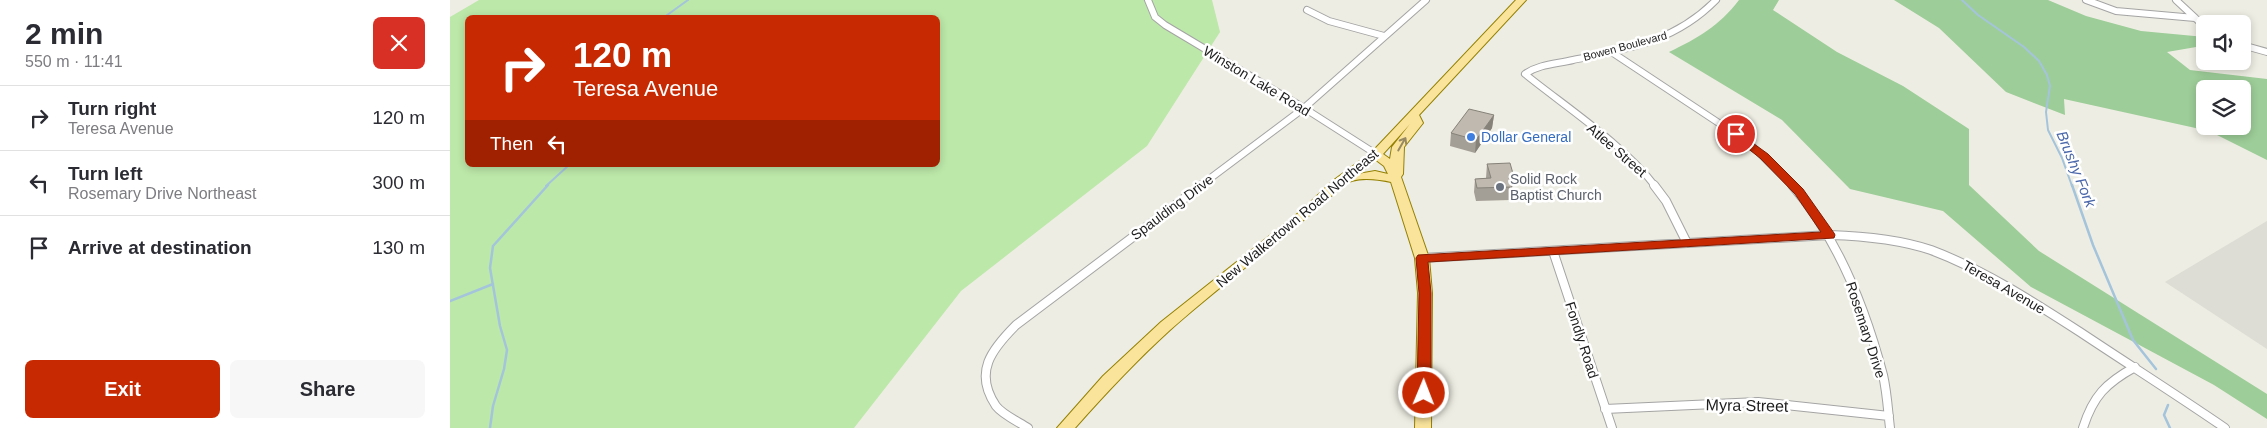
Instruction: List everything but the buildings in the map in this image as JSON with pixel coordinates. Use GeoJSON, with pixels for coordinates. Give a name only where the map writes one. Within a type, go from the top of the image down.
{"type":"FeatureCollection","features":[{"type":"Feature","properties":{"kind":"main road","name":"New Walkertown Road Northeast"},"geometry":{"type":"LineString","coordinates":[[1065,428],[1108,380],[1166,326],[1305,214],[1342,179],[1376,154],[1519,0]]}},
{"type":"Feature","properties":{"kind":"main road"},"geometry":{"type":"LineString","coordinates":[[1396,179],[1398,147],[1417,123],[1413,114]]}},
{"type":"Feature","properties":{"kind":"main road"},"geometry":{"type":"LineString","coordinates":[[1376,154],[1389,164],[1396,179],[1410,216],[1422,258],[1425,293],[1423,428]]}},
{"type":"Feature","properties":{"kind":"main road"},"geometry":{"type":"LineString","coordinates":[[1342,179],[1375,175],[1396,179]]}},
{"type":"Feature","properties":{"kind":"street","name":"Winston Lake Road"},"geometry":{"type":"LineString","coordinates":[[1148,0],[1155,17],[1165,25],[1304,108],[1376,154]]}},
{"type":"Feature","properties":{"kind":"street","name":"Spaulding Drive"},"geometry":{"type":"LineString","coordinates":[[1028,428],[997,407],[988,389],[985,369],[995,346],[1016,325],[1304,108],[1426,0]]}},
{"type":"Feature","properties":{"kind":"street","name":"Bowen Boulevard"},"geometry":{"type":"LineString","coordinates":[[1525,74],[1545,66],[1657,39],[1682,29],[1700,17],[1716,0]]}},
{"type":"Feature","properties":{"kind":"street"},"geometry":{"type":"LineString","coordinates":[[2086,0],[2116,11],[2195,18]]}},
{"type":"Feature","properties":{"kind":"street"},"geometry":{"type":"LineString","coordinates":[[2176,0],[2195,18]]}},
{"type":"Feature","properties":{"kind":"street"},"geometry":{"type":"LineString","coordinates":[[1307,10],[1329,21],[1384,36]]}},
{"type":"Feature","properties":{"kind":"street"},"geometry":{"type":"LineString","coordinates":[[2251,48],[2267,52]]}},
{"type":"Feature","properties":{"kind":"street","name":"Rosemary Drive"},"geometry":{"type":"LineString","coordinates":[[1610,51],[1749,143],[1799,192],[1830,235],[1846,271],[1875,348],[1883,376],[1890,428]]}},
{"type":"Feature","properties":{"kind":"street","name":"Atlee Street"},"geometry":{"type":"LineString","coordinates":[[1525,74],[1622,152],[1646,174],[1666,200],[1688,244]]}},
{"type":"Feature","properties":{"kind":"street","name":"Teresa Avenue"},"geometry":{"type":"LineString","coordinates":[[1422,258],[1830,235],[1866,236],[1898,241],[1934,251],[1971,266],[2135,367],[2225,428]]}},
{"type":"Feature","properties":{"kind":"street","name":"Fondly Road"},"geometry":{"type":"LineString","coordinates":[[1553,251],[1612,428]]}},
{"type":"Feature","properties":{"kind":"street"},"geometry":{"type":"LineString","coordinates":[[2083,428],[2090,405],[2103,387],[2135,367]]}},
{"type":"Feature","properties":{"kind":"street","name":"Myra Street"},"geometry":{"type":"LineString","coordinates":[[1605,409],[1758,402],[1889,416]]}},
{"type":"Feature","properties":{"kind":"shaded area"},"geometry":{"type":"Polygon","coordinates":[[[2267,221],[2267,349],[2165,282],[2267,221]]]}},
{"type":"Feature","properties":{"kind":"green space"},"geometry":{"type":"Polygon","coordinates":[[[479,0],[1212,0],[1220,32],[1147,146],[961,291],[854,428],[450,428],[450,17],[479,0]]]}},
{"type":"Feature","properties":{"kind":"green space"},"geometry":{"type":"Polygon","coordinates":[[[1739,0],[1779,0],[1773,10],[1837,52],[1903,86],[1969,129],[1969,185],[2039,251],[2267,394],[2267,419],[2214,385],[2031,287],[1943,211],[1850,189],[1782,120],[1669,52],[1689,42],[1716,24],[1739,0]]]}},
{"type":"Feature","properties":{"kind":"green space"},"geometry":{"type":"Polygon","coordinates":[[[1894,0],[2048,0],[2086,16],[2141,31],[2196,36],[2196,47],[2167,52],[2190,70],[2267,79],[2267,160],[2217,135],[2251,135],[2251,80],[2196,80],[2196,128],[2064,99],[2065,115],[2006,92],[1939,28],[1894,0]]]}},
{"type":"Feature","properties":{"kind":"waterway"},"geometry":{"type":"LineString","coordinates":[[667,15],[688,0]]}},
{"type":"Feature","properties":{"kind":"waterway","name":"Brushy Fork"},"geometry":{"type":"LineString","coordinates":[[1962,0],[1978,15],[2024,47],[2039,61],[2047,75],[2050,86],[2046,112],[2048,130],[2062,158],[2072,186]]}},
{"type":"Feature","properties":{"kind":"waterway"},"geometry":{"type":"LineString","coordinates":[[546,186],[567,167]]}},
{"type":"Feature","properties":{"kind":"waterway"},"geometry":{"type":"LineString","coordinates":[[493,284],[490,268],[493,246],[548,185]]}},
{"type":"Feature","properties":{"kind":"waterway","name":"Brushy Fork"},"geometry":{"type":"LineString","coordinates":[[2072,185],[2093,245],[2133,340],[2156,369]]}},
{"type":"Feature","properties":{"kind":"waterway"},"geometry":{"type":"LineString","coordinates":[[450,301],[493,284]]}},
{"type":"Feature","properties":{"kind":"waterway"},"geometry":{"type":"LineString","coordinates":[[490,428],[493,406],[504,369],[507,350],[500,326],[493,284]]}},
{"type":"Feature","properties":{"kind":"waterway","name":"Brushy Fork"},"geometry":{"type":"LineString","coordinates":[[2168,405],[2164,415],[2170,428]]}},
{"type":"Feature","properties":{"kind":"place","name":"Dollar General"},"geometry":{"type":"Point","coordinates":[1471,137]}},
{"type":"Feature","properties":{"kind":"place","name":"Solid Rock Baptist Church"},"geometry":{"type":"Point","coordinates":[1500,187]}},
{"type":"Feature","properties":{"kind":"route"},"geometry":{"type":"LineString","coordinates":[[1424,393],[1425,293],[1422,258],[1830,235],[1799,192],[1764,156],[1736,134]]}}]}
